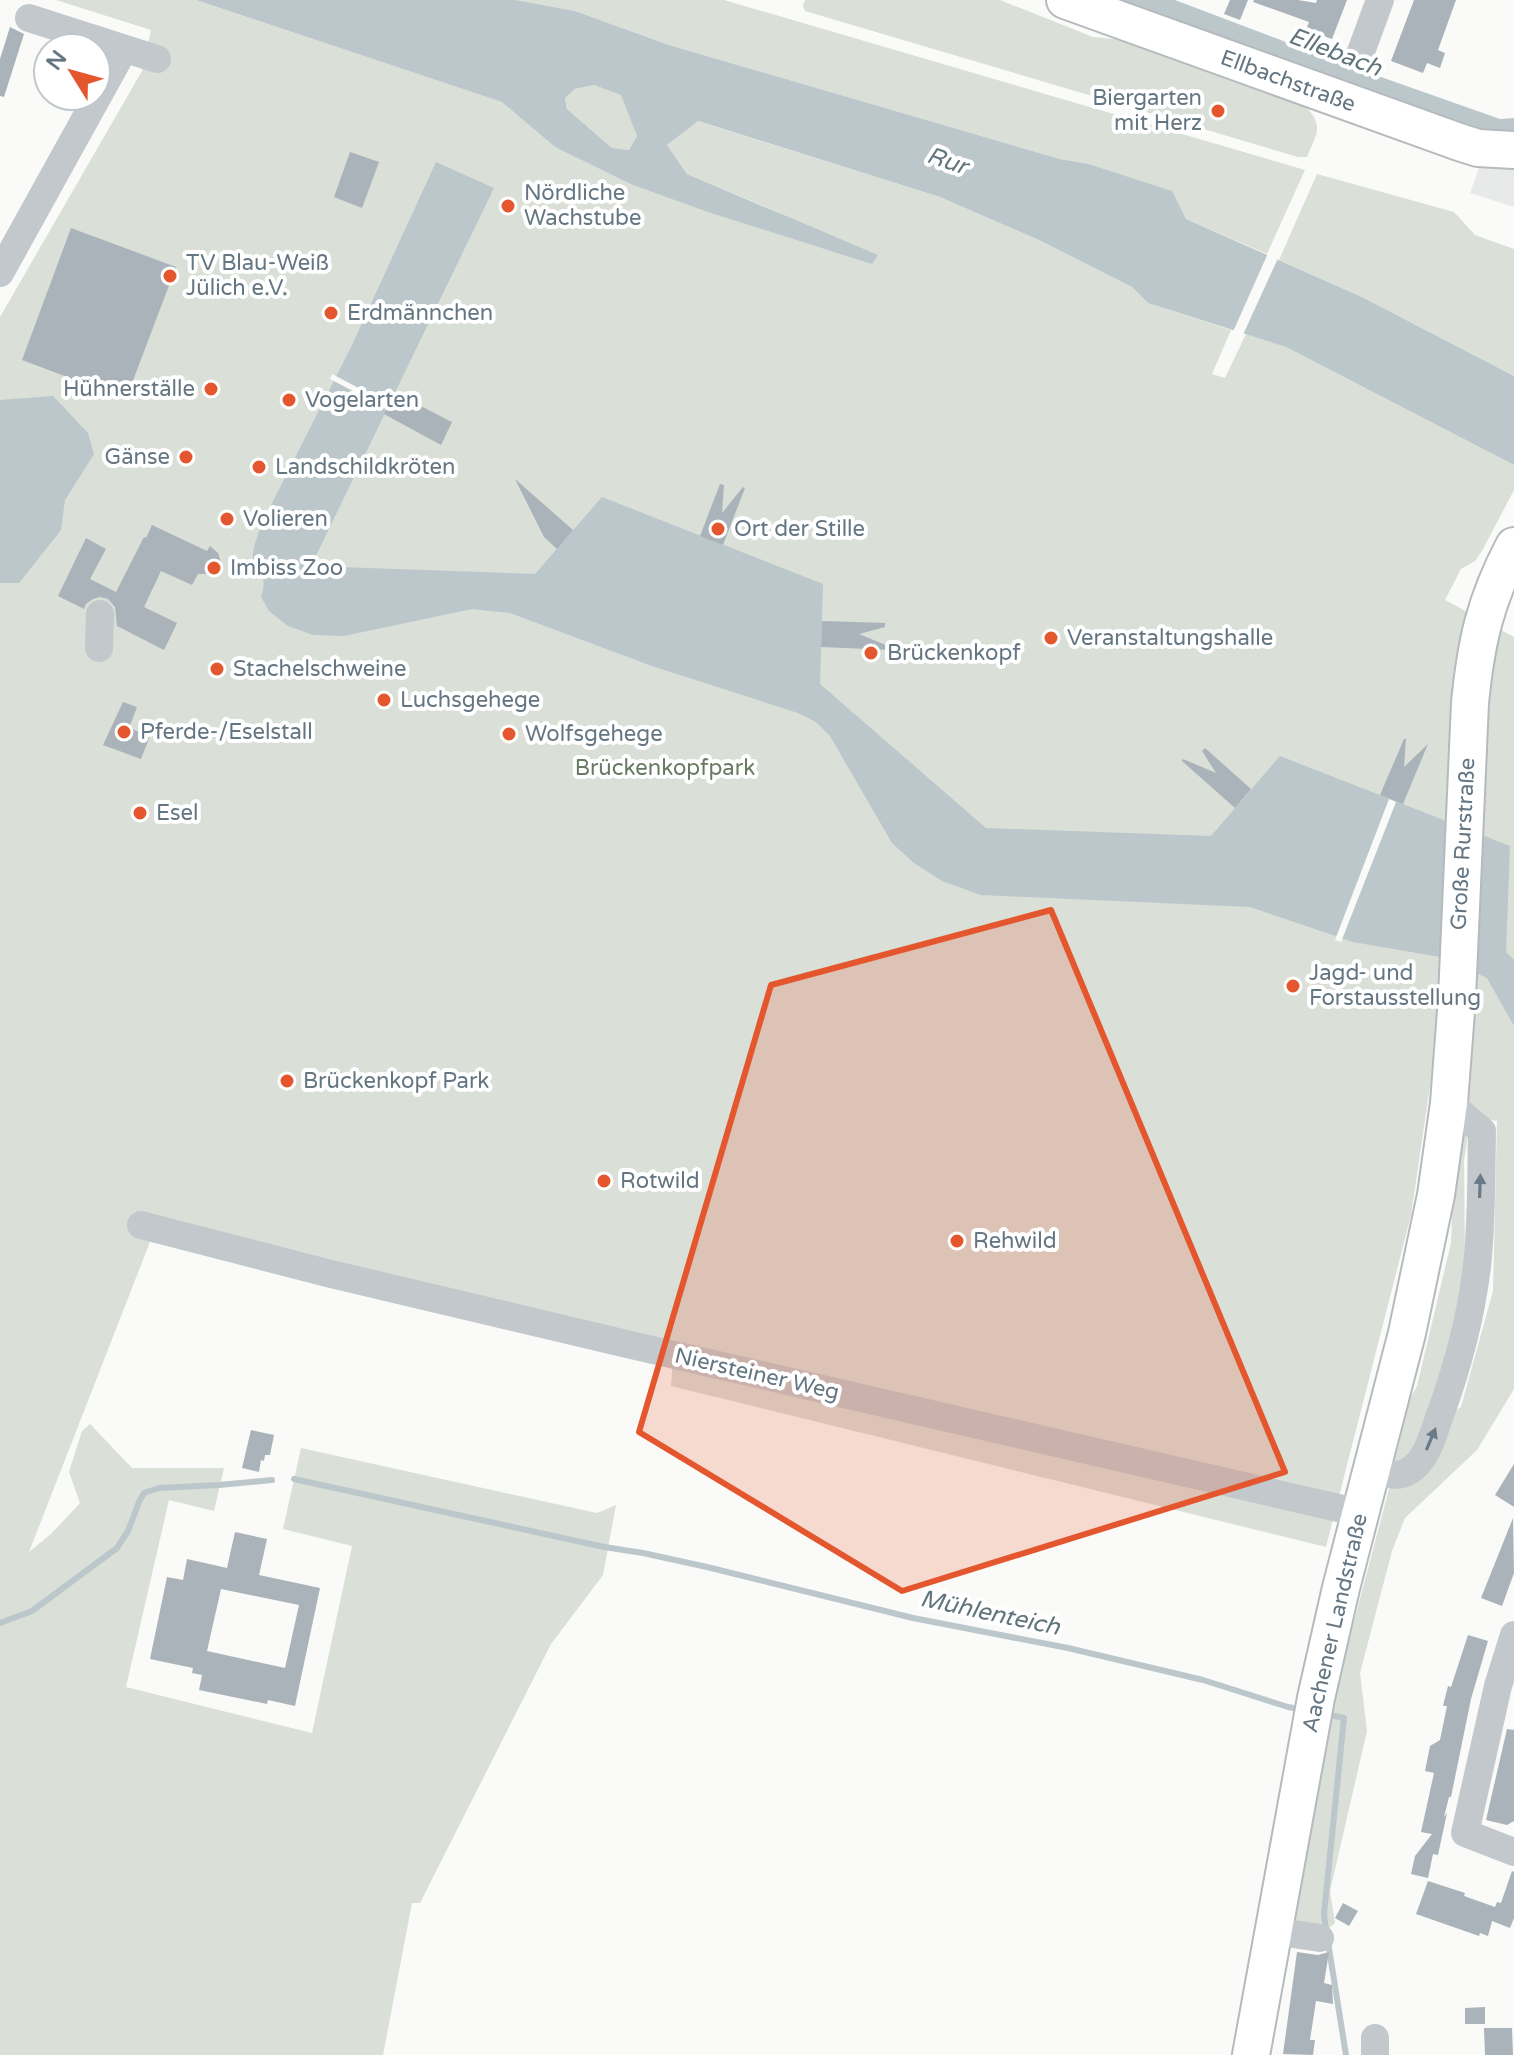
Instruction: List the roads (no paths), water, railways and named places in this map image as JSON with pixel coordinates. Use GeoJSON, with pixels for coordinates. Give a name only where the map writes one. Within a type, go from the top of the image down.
{"type":"FeatureCollection","features":[{"type":"Feature","properties":{"kind":"main road","name":"Ellbachstraße"},"geometry":{"type":"LineString","coordinates":[[1065,0],[1459,142],[1478,148],[1514,150]]}},
{"type":"Feature","properties":{"kind":"main road","name":"Große Rurstraße"},"geometry":{"type":"LineString","coordinates":[[1436,1195],[1449,1103],[1457,998],[1474,663],[1498,603],[1514,546]]}},
{"type":"Feature","properties":{"kind":"main road","name":"Aachener Landstraße"},"geometry":{"type":"LineString","coordinates":[[1252,2055],[1314,1712],[1360,1513],[1407,1333],[1436,1195]]}},
{"type":"Feature","properties":{"kind":"street"},"geometry":{"type":"LineString","coordinates":[[1358,60],[1380,0]]}},
{"type":"Feature","properties":{"kind":"street"},"geometry":{"type":"LineString","coordinates":[[29,18],[157,59]]}},
{"type":"Feature","properties":{"kind":"street"},"geometry":{"type":"LineString","coordinates":[[0,273],[124,49]]}},
{"type":"Feature","properties":{"kind":"street"},"geometry":{"type":"LineString","coordinates":[[99,648],[100,614]]}},
{"type":"Feature","properties":{"kind":"street"},"geometry":{"type":"LineString","coordinates":[[1372,1470],[1392,1475],[1406,1473],[1419,1463],[1429,1446],[1455,1375],[1468,1320],[1477,1264],[1482,1131],[1449,1103]]}},
{"type":"Feature","properties":{"kind":"street","name":"Niersteiner Weg"},"geometry":{"type":"LineString","coordinates":[[148,1227],[466,1306],[1360,1513]]}},
{"type":"Feature","properties":{"kind":"street"},"geometry":{"type":"LineString","coordinates":[[1514,1635],[1506,1689],[1465,1833],[1514,1852]]}},
{"type":"Feature","properties":{"kind":"street"},"geometry":{"type":"LineString","coordinates":[[1273,1931],[1320,1938]]}},
{"type":"Feature","properties":{"kind":"water","name":"Rur"},"geometry":{"type":"Polygon","coordinates":[[[196,0],[516,0],[575,11],[669,45],[1060,159],[1089,164],[1172,191],[1186,219],[1362,297],[1514,376],[1514,465],[1286,347],[1148,303],[1132,287],[1041,241],[940,197],[698,121],[667,145],[687,174],[878,255],[872,264],[633,185],[555,147],[502,102],[196,0]],[[594,85],[575,89],[565,98],[567,109],[612,148],[629,150],[637,136],[621,95],[594,85]]]}},
{"type":"Feature","properties":{"kind":"water"},"geometry":{"type":"Polygon","coordinates":[[[1119,0],[1175,0],[1500,119],[1514,118],[1514,131],[1484,131],[1119,0]]]}},
{"type":"Feature","properties":{"kind":"water"},"geometry":{"type":"Polygon","coordinates":[[[436,162],[494,188],[311,566],[535,574],[602,497],[823,584],[820,684],[986,828],[1211,836],[1280,756],[1510,846],[1506,952],[1514,960],[1514,1026],[1487,978],[1440,957],[1353,942],[1250,907],[981,895],[942,881],[914,863],[892,843],[830,736],[816,722],[798,713],[652,666],[510,613],[472,609],[344,636],[313,635],[288,626],[269,611],[261,597],[263,578],[253,560],[263,521],[352,345],[436,162]]]}},
{"type":"Feature","properties":{"kind":"water"},"geometry":{"type":"Polygon","coordinates":[[[53,396],[88,433],[94,454],[65,500],[61,530],[19,583],[0,583],[0,400],[53,396]]]}},
{"type":"Feature","properties":{"kind":"waterway","name":"Mühlenteich"},"geometry":{"type":"LineString","coordinates":[[294,1479],[707,1567],[913,1618],[1068,1648],[1203,1680],[1304,1710]]}},
{"type":"Feature","properties":{"kind":"waterway","name":"Mühlenteich"},"geometry":{"type":"LineString","coordinates":[[0,1623],[32,1611],[117,1548],[144,1493],[159,1488],[272,1480]]}},
{"type":"Feature","properties":{"kind":"waterway","name":"Mühlenteich"},"geometry":{"type":"LineString","coordinates":[[1326,1714],[1344,1718],[1324,1914],[1326,1931]]}},
{"type":"Feature","properties":{"kind":"waterway","name":"Mühlenteich"},"geometry":{"type":"LineString","coordinates":[[1328,1942],[1346,2055]]}},
{"type":"Feature","properties":{"kind":"place","name":"Biergarten mit Herz"},"geometry":{"type":"Point","coordinates":[1218,111]}},
{"type":"Feature","properties":{"kind":"place","name":"Nördliche Wachstube"},"geometry":{"type":"Point","coordinates":[508,206]}},
{"type":"Feature","properties":{"kind":"place","name":"TV Blau-Weiß Jülich e.V."},"geometry":{"type":"Point","coordinates":[170,276]}},
{"type":"Feature","properties":{"kind":"place","name":"Erdmännchen"},"geometry":{"type":"Point","coordinates":[331,313]}},
{"type":"Feature","properties":{"kind":"place","name":"Hühnerställe"},"geometry":{"type":"Point","coordinates":[211,389]}},
{"type":"Feature","properties":{"kind":"place","name":"Vogelarten"},"geometry":{"type":"Point","coordinates":[289,400]}},
{"type":"Feature","properties":{"kind":"place","name":"Gänse"},"geometry":{"type":"Point","coordinates":[186,457]}},
{"type":"Feature","properties":{"kind":"place","name":"Landschildkröten"},"geometry":{"type":"Point","coordinates":[259,467]}},
{"type":"Feature","properties":{"kind":"place","name":"Volieren"},"geometry":{"type":"Point","coordinates":[227,519]}},
{"type":"Feature","properties":{"kind":"place","name":"Ort der Stille"},"geometry":{"type":"Point","coordinates":[718,529]}},
{"type":"Feature","properties":{"kind":"place","name":"Imbiss Zoo"},"geometry":{"type":"Point","coordinates":[214,568]}},
{"type":"Feature","properties":{"kind":"place","name":"Veranstaltungshalle"},"geometry":{"type":"Point","coordinates":[1051,638]}},
{"type":"Feature","properties":{"kind":"place","name":"Brückenkopf"},"geometry":{"type":"Point","coordinates":[871,653]}},
{"type":"Feature","properties":{"kind":"place","name":"Stachelschweine"},"geometry":{"type":"Point","coordinates":[217,669]}},
{"type":"Feature","properties":{"kind":"place","name":"Luchsgehege"},"geometry":{"type":"Point","coordinates":[384,700]}},
{"type":"Feature","properties":{"kind":"place","name":"Pferde-/Eselstall"},"geometry":{"type":"Point","coordinates":[124,732]}},
{"type":"Feature","properties":{"kind":"place","name":"Wolfsgehege"},"geometry":{"type":"Point","coordinates":[509,734]}},
{"type":"Feature","properties":{"kind":"place","name":"Esel"},"geometry":{"type":"Point","coordinates":[140,813]}},
{"type":"Feature","properties":{"kind":"place","name":"Jagd- und Forstausstellung"},"geometry":{"type":"Point","coordinates":[1293,986]}},
{"type":"Feature","properties":{"kind":"place","name":"Brückenkopf Park"},"geometry":{"type":"Point","coordinates":[287,1081]}},
{"type":"Feature","properties":{"kind":"place","name":"Rotwild"},"geometry":{"type":"Point","coordinates":[604,1181]}},
{"type":"Feature","properties":{"kind":"place","name":"Rehwild"},"geometry":{"type":"Point","coordinates":[957,1241]}},
{"type":"Feature","properties":{"kind":"water label","name":"Ellebach"},"geometry":{"type":"Point","coordinates":[1335,52]}},
{"type":"Feature","properties":{"kind":"park label","name":"Brückenkopfpark"},"geometry":{"type":"Point","coordinates":[665,768]}}]}
